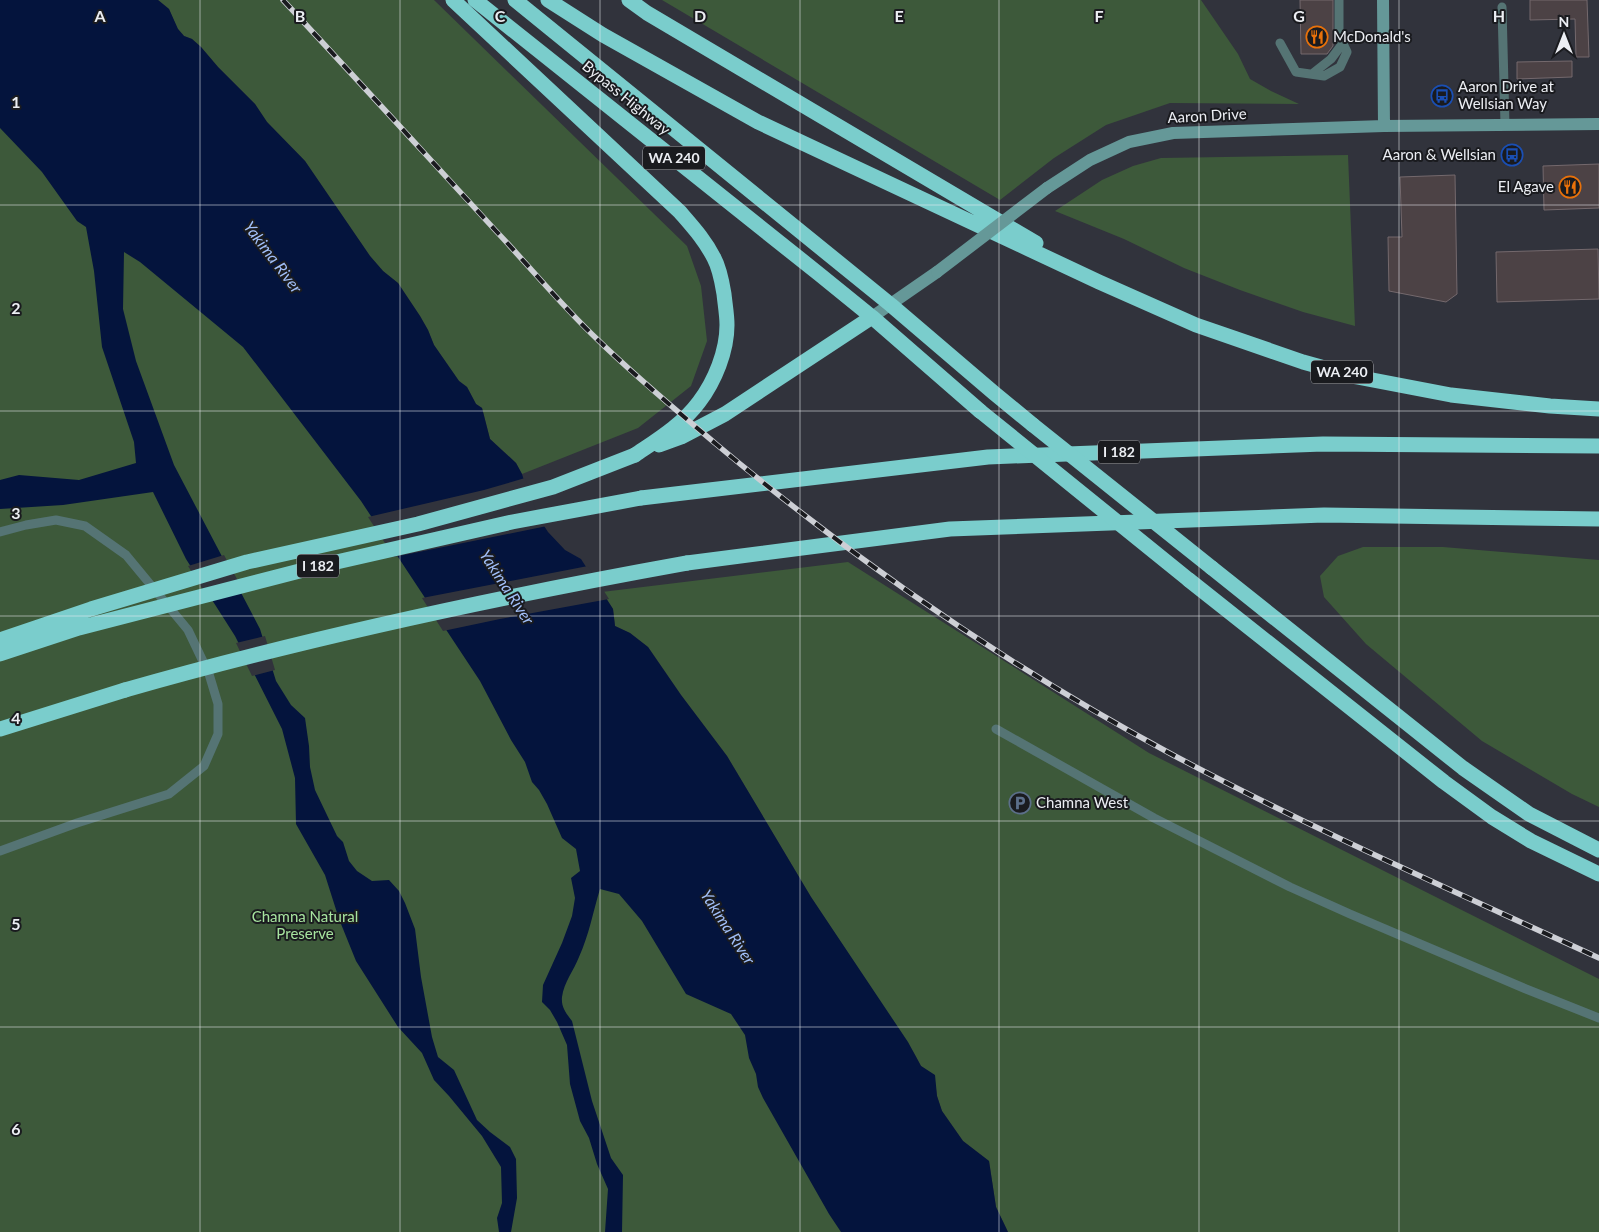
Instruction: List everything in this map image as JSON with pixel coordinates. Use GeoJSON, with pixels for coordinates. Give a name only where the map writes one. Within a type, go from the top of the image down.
{"type":"FeatureCollection","features":[{"type":"Feature","properties":{"kind":"highway"},"geometry":{"type":"LineString","coordinates":[[453,0],[680,212],[702,237],[715,260],[722,282],[727,325],[724,348],[719,364],[699,403],[676,427],[634,455]]}},
{"type":"Feature","properties":{"kind":"highway","name":"Bypass Highway"},"geometry":{"type":"LineString","coordinates":[[475,0],[872,318]]}},
{"type":"Feature","properties":{"kind":"highway","name":"Bypass Highway"},"geometry":{"type":"LineString","coordinates":[[515,0],[891,305],[994,394],[1463,768],[1529,814],[1599,850]]}},
{"type":"Feature","properties":{"kind":"highway","name":"WA 240"},"geometry":{"type":"LineString","coordinates":[[548,0],[611,40],[758,122],[1099,282],[1196,325],[1303,362],[1357,376],[1451,395],[1550,406],[1599,408]]}},
{"type":"Feature","properties":{"kind":"highway"},"geometry":{"type":"LineString","coordinates":[[629,0],[647,13],[969,202],[1099,282]]}},
{"type":"Feature","properties":{"kind":"highway"},"geometry":{"type":"LineString","coordinates":[[0,640],[92,609],[248,562],[418,524],[553,487],[681,437],[716,419],[872,318]]}},
{"type":"Feature","properties":{"kind":"highway","name":"WA 240"},"geometry":{"type":"LineString","coordinates":[[872,318],[980,412],[1444,782],[1492,817],[1532,841],[1599,874]]}},
{"type":"Feature","properties":{"kind":"highway","name":"I 182"},"geometry":{"type":"LineString","coordinates":[[0,654],[79,628],[319,566],[512,522],[642,498],[988,457],[1323,444],[1599,446]]}},
{"type":"Feature","properties":{"kind":"highway"},"geometry":{"type":"LineString","coordinates":[[0,729],[220,663],[420,616],[564,585],[687,563],[950,529],[1324,515],[1599,519]]}},
{"type":"Feature","properties":{"kind":"highway"},"geometry":{"type":"LineString","coordinates":[[1526,519],[1599,528]]}},
{"type":"Feature","properties":{"kind":"main road"},"geometry":{"type":"LineString","coordinates":[[1384,0],[1384,126]]}},
{"type":"Feature","properties":{"kind":"main road","name":"Aaron Drive"},"geometry":{"type":"LineString","coordinates":[[872,318],[937,272],[1047,188],[1097,156],[1129,142],[1153,136],[1196,131],[1384,126],[1599,124]]}},
{"type":"Feature","properties":{"kind":"lane"},"geometry":{"type":"LineString","coordinates":[[1280,43],[1296,72],[1324,76],[1340,67],[1347,52],[1339,35],[1338,0]]}},
{"type":"Feature","properties":{"kind":"lane"},"geometry":{"type":"LineString","coordinates":[[1502,7],[1505,125]]}},
{"type":"Feature","properties":{"kind":"lane"},"geometry":{"type":"LineString","coordinates":[[0,532],[56,520],[85,526],[126,555],[188,630],[209,674],[218,704],[218,734],[204,766],[169,794],[77,823],[0,851]]}},
{"type":"Feature","properties":{"kind":"lane"},"geometry":{"type":"LineString","coordinates":[[996,730],[1154,818],[1282,883],[1411,940],[1599,1018]]}},
{"type":"Feature","properties":{"kind":"green space"},"geometry":{"type":"Polygon","coordinates":[[[158,0],[434,0],[687,246],[701,286],[707,341],[691,386],[638,428],[522,474],[516,463],[490,439],[482,408],[476,404],[467,387],[459,381],[434,345],[420,316],[398,283],[383,271],[370,256],[305,161],[267,122],[255,104],[201,47],[192,39],[184,36],[177,28],[169,9],[158,0]]]}},
{"type":"Feature","properties":{"kind":"green space"},"geometry":{"type":"Polygon","coordinates":[[[662,0],[1201,0],[1238,54],[1250,79],[1299,104],[1170,103],[1106,125],[1054,158],[1000,200],[662,0]]]}},
{"type":"Feature","properties":{"kind":"green space","name":"Chamna Natural Preserve"},"geometry":{"type":"Polygon","coordinates":[[[0,58],[194,233],[721,986],[865,1232],[0,1232],[0,58]]]}},
{"type":"Feature","properties":{"kind":"green space"},"geometry":{"type":"Polygon","coordinates":[[[1348,155],[1355,326],[1303,312],[1240,290],[1184,268],[1124,239],[1055,211],[1102,180],[1133,166],[1161,158],[1348,155]]]}},
{"type":"Feature","properties":{"kind":"green space"},"geometry":{"type":"Polygon","coordinates":[[[1363,547],[1443,547],[1599,560],[1599,807],[1572,794],[1482,741],[1366,644],[1324,597],[1320,576],[1338,556],[1363,547]]]}},
{"type":"Feature","properties":{"kind":"green space"},"geometry":{"type":"Polygon","coordinates":[[[848,562],[1149,753],[1599,979],[1599,1232],[1008,1232],[996,1207],[989,1161],[963,1141],[942,1111],[937,1096],[934,1075],[921,1066],[811,897],[727,756],[648,647],[630,633],[615,626],[613,609],[602,592],[848,562]]]}},
{"type":"Feature","properties":{"kind":"water","name":"Yakima River"},"geometry":{"type":"Polygon","coordinates":[[[0,0],[158,0],[169,9],[178,29],[184,36],[192,39],[201,47],[255,104],[267,122],[305,161],[370,256],[383,271],[398,283],[420,316],[434,345],[459,381],[467,387],[476,404],[482,408],[490,439],[516,463],[522,474],[533,509],[548,532],[565,550],[581,559],[613,609],[615,626],[630,633],[648,647],[727,756],[811,897],[908,1042],[921,1066],[935,1075],[937,1096],[942,1111],[963,1141],[989,1161],[996,1207],[1008,1232],[841,1232],[763,1098],[749,1058],[745,1035],[731,1014],[686,994],[642,921],[619,894],[600,889],[586,940],[563,992],[562,1004],[572,1021],[592,1101],[611,1158],[623,1175],[622,1232],[605,1232],[608,1189],[597,1164],[589,1138],[580,1121],[570,1084],[567,1045],[557,1022],[550,1010],[542,1002],[543,985],[572,916],[575,898],[571,878],[580,871],[576,849],[562,838],[547,804],[532,782],[525,762],[511,740],[480,681],[361,501],[243,347],[140,262],[124,252],[123,309],[136,361],[174,465],[260,629],[276,681],[291,705],[305,718],[310,767],[315,790],[337,836],[343,842],[349,861],[357,871],[372,881],[389,880],[399,891],[405,903],[415,929],[421,977],[432,1037],[438,1057],[454,1070],[477,1120],[510,1147],[516,1159],[517,1198],[511,1232],[499,1232],[497,1218],[502,1203],[501,1167],[482,1136],[434,1080],[422,1053],[398,1027],[356,961],[339,919],[325,875],[296,824],[295,778],[282,729],[235,636],[186,559],[153,492],[63,505],[0,509],[0,480],[19,475],[79,480],[136,463],[134,442],[102,347],[94,271],[86,227],[77,221],[42,172],[0,128],[0,0]]]}},
{"type":"Feature","properties":{"kind":"pier"},"geometry":{"type":"Polygon","coordinates":[[[525,478],[535,508],[547,526],[394,557],[368,517],[484,490],[525,478]]]}},
{"type":"Feature","properties":{"kind":"pier"},"geometry":{"type":"Polygon","coordinates":[[[224,555],[244,592],[210,601],[188,566],[224,555]]]}},
{"type":"Feature","properties":{"kind":"pier"},"geometry":{"type":"Polygon","coordinates":[[[588,566],[609,599],[443,631],[422,598],[588,566]]]}},
{"type":"Feature","properties":{"kind":"pier"},"geometry":{"type":"Polygon","coordinates":[[[265,636],[275,670],[252,676],[236,643],[265,636]]]}},
{"type":"Feature","properties":{"kind":"building","name":"McDonald's"},"geometry":{"type":"Polygon","coordinates":[[[1300,0],[1333,0],[1333,46],[1327,54],[1301,54],[1300,0]]]}},
{"type":"Feature","properties":{"kind":"building"},"geometry":{"type":"Polygon","coordinates":[[[1530,0],[1587,0],[1589,57],[1576,57],[1575,19],[1530,20],[1530,0]]]}},
{"type":"Feature","properties":{"kind":"building"},"geometry":{"type":"Polygon","coordinates":[[[1572,61],[1572,77],[1517,79],[1517,62],[1572,61]]]}},
{"type":"Feature","properties":{"kind":"building"},"geometry":{"type":"Polygon","coordinates":[[[1599,164],[1599,208],[1544,210],[1543,166],[1599,164]]]}},
{"type":"Feature","properties":{"kind":"building"},"geometry":{"type":"Polygon","coordinates":[[[1455,175],[1457,294],[1446,302],[1389,291],[1388,237],[1402,237],[1400,177],[1455,175]]]}},
{"type":"Feature","properties":{"kind":"building"},"geometry":{"type":"Polygon","coordinates":[[[1598,249],[1599,299],[1497,302],[1496,252],[1598,249]]]}},
{"type":"Feature","properties":{"kind":"railway"},"geometry":{"type":"LineString","coordinates":[[283,0],[598,340],[641,380],[769,488],[880,571],[994,649],[1053,686],[1173,755],[1278,809],[1599,958]]}},
{"type":"Feature","properties":{"kind":"place","name":"McDonald's"},"geometry":{"type":"Point","coordinates":[1317,37]}},
{"type":"Feature","properties":{"kind":"place","name":"Aaron Drive at Wellsian Way"},"geometry":{"type":"Point","coordinates":[1442,96]}},
{"type":"Feature","properties":{"kind":"place","name":"Aaron & Wellsian"},"geometry":{"type":"Point","coordinates":[1512,155]}},
{"type":"Feature","properties":{"kind":"place","name":"El Agave"},"geometry":{"type":"Point","coordinates":[1570,187]}},
{"type":"Feature","properties":{"kind":"place","name":"Chamna West"},"geometry":{"type":"Point","coordinates":[1020,803]}}]}
